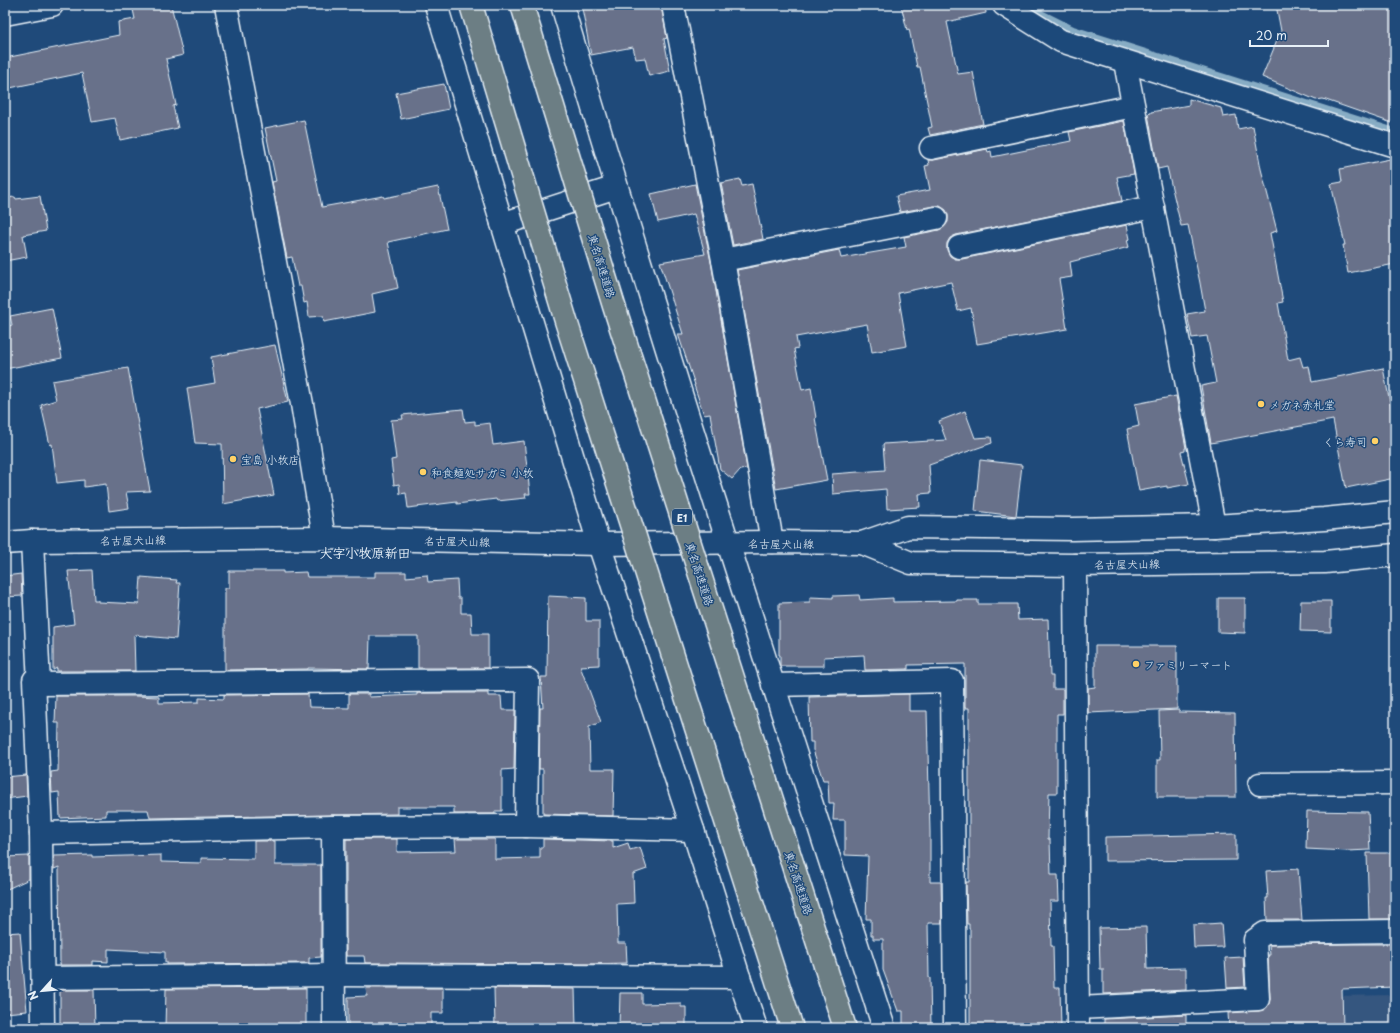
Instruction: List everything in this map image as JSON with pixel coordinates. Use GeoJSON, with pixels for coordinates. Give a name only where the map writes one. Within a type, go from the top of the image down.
{"type":"FeatureCollection","features":[{"type":"Feature","properties":{"kind":"highway"},"geometry":{"type":"LineString","coordinates":[[472,5],[566,321],[792,1028]]}},
{"type":"Feature","properties":{"kind":"highway","name":"東名高速道路"},"geometry":{"type":"LineString","coordinates":[[522,5],[616,314],[845,1028]]}},
{"type":"Feature","properties":{"kind":"street"},"geometry":{"type":"LineString","coordinates":[[5,14],[52,5]]}},
{"type":"Feature","properties":{"kind":"street"},"geometry":{"type":"LineString","coordinates":[[226,5],[301,397],[324,538]]}},
{"type":"Feature","properties":{"kind":"street"},"geometry":{"type":"LineString","coordinates":[[436,5],[599,544],[756,1028]]}},
{"type":"Feature","properties":{"kind":"street"},"geometry":{"type":"LineString","coordinates":[[562,5],[616,187],[773,685],[884,1028]]}},
{"type":"Feature","properties":{"kind":"street"},"geometry":{"type":"LineString","coordinates":[[673,5],[722,260],[772,542]]}},
{"type":"Feature","properties":{"kind":"street"},"geometry":{"type":"LineString","coordinates":[[1004,5],[1061,41],[1395,146]]}},
{"type":"Feature","properties":{"kind":"street"},"geometry":{"type":"LineString","coordinates":[[1125,62],[1214,526]]}},
{"type":"Feature","properties":{"kind":"street"},"geometry":{"type":"LineString","coordinates":[[931,148],[1133,106]]}},
{"type":"Feature","properties":{"kind":"street"},"geometry":{"type":"LineString","coordinates":[[502,224],[616,187]]}},
{"type":"Feature","properties":{"kind":"street"},"geometry":{"type":"LineString","coordinates":[[959,246],[1152,206]]}},
{"type":"Feature","properties":{"kind":"street"},"geometry":{"type":"LineString","coordinates":[[722,260],[936,218]]}},
{"type":"Feature","properties":{"kind":"street","name":"名古屋犬山線"},"geometry":{"type":"LineString","coordinates":[[862,544],[908,527],[1072,529],[1214,526],[1324,519],[1395,512]]}},
{"type":"Feature","properties":{"kind":"street","name":"名古屋犬山線"},"geometry":{"type":"LineString","coordinates":[[5,544],[32,542],[324,538],[599,544],[772,542],[862,544],[911,563],[1075,565],[1325,562],[1395,555]]}},
{"type":"Feature","properties":{"kind":"street"},"geometry":{"type":"LineString","coordinates":[[32,542],[39,684]]}},
{"type":"Feature","properties":{"kind":"street"},"geometry":{"type":"LineString","coordinates":[[1075,565],[1078,1018],[1258,999],[1255,940],[1265,933],[1395,931]]}},
{"type":"Feature","properties":{"kind":"street"},"geometry":{"type":"LineString","coordinates":[[43,1028],[41,833],[34,680],[39,684],[528,680],[526,826]]}},
{"type":"Feature","properties":{"kind":"street"},"geometry":{"type":"LineString","coordinates":[[773,685],[952,681],[955,1028]]}},
{"type":"Feature","properties":{"kind":"street"},"geometry":{"type":"LineString","coordinates":[[1260,784],[1395,783]]}},
{"type":"Feature","properties":{"kind":"street"},"geometry":{"type":"LineString","coordinates":[[41,833],[333,827],[526,826],[693,830]]}},
{"type":"Feature","properties":{"kind":"street"},"geometry":{"type":"LineString","coordinates":[[333,827],[334,1028]]}},
{"type":"Feature","properties":{"kind":"street"},"geometry":{"type":"LineString","coordinates":[[43,978],[334,975],[739,976]]}},
{"type":"Feature","properties":{"kind":"shaded area"},"geometry":{"type":"Polygon","coordinates":[[[1395,995],[1395,1028],[1271,1028],[1270,997],[1395,995]]]}},
{"type":"Feature","properties":{"kind":"building"},"geometry":{"type":"Polygon","coordinates":[[[132,5],[171,5],[183,55],[166,59],[176,105],[173,106],[178,128],[120,140],[115,118],[92,122],[82,73],[5,89],[5,58],[119,35],[118,22],[135,19],[132,5]]]}},
{"type":"Feature","properties":{"kind":"building"},"geometry":{"type":"Polygon","coordinates":[[[598,5],[661,5],[667,38],[664,39],[670,71],[649,76],[645,58],[636,59],[633,47],[591,55],[582,8],[598,5]]]}},
{"type":"Feature","properties":{"kind":"building"},"geometry":{"type":"Polygon","coordinates":[[[901,5],[985,5],[986,13],[947,22],[958,74],[973,72],[983,124],[930,135],[928,128],[932,127],[920,67],[917,67],[909,29],[907,30],[901,5]]]}},
{"type":"Feature","properties":{"kind":"building"},"geometry":{"type":"Polygon","coordinates":[[[1276,5],[1395,5],[1395,124],[1323,99],[1316,100],[1262,77],[1281,31],[1276,5]]]}},
{"type":"Feature","properties":{"kind":"building"},"geometry":{"type":"Polygon","coordinates":[[[444,84],[449,109],[401,119],[396,93],[444,84]]]}},
{"type":"Feature","properties":{"kind":"building"},"geometry":{"type":"Polygon","coordinates":[[[1189,99],[1221,108],[1223,117],[1236,115],[1238,129],[1253,126],[1261,169],[1277,231],[1270,233],[1283,302],[1278,303],[1288,360],[1300,357],[1303,367],[1309,366],[1312,382],[1383,368],[1395,427],[1395,478],[1346,488],[1333,420],[1211,443],[1201,386],[1216,383],[1207,336],[1192,338],[1187,314],[1205,311],[1200,283],[1188,225],[1181,226],[1167,167],[1158,169],[1148,114],[1151,112],[1189,105],[1189,99]]]}},
{"type":"Feature","properties":{"kind":"building"},"geometry":{"type":"Polygon","coordinates":[[[304,120],[322,207],[383,196],[384,198],[438,187],[447,229],[388,242],[398,288],[372,294],[375,312],[324,322],[323,316],[309,317],[307,302],[304,303],[301,286],[298,286],[292,257],[287,258],[272,182],[276,181],[265,128],[304,120]]]}},
{"type":"Feature","properties":{"kind":"building"},"geometry":{"type":"Polygon","coordinates":[[[1124,121],[1134,174],[1117,177],[1122,201],[956,235],[950,238],[947,243],[947,250],[950,256],[955,259],[962,259],[1127,225],[1130,239],[1127,240],[1129,247],[1070,262],[1072,277],[1059,279],[1067,329],[977,344],[971,308],[958,311],[951,282],[898,293],[907,346],[872,352],[867,324],[796,337],[798,348],[794,349],[802,390],[811,388],[827,480],[776,489],[737,270],[839,250],[841,258],[906,247],[904,237],[939,230],[948,222],[946,210],[940,206],[900,212],[896,196],[930,190],[925,166],[929,165],[928,160],[987,149],[988,152],[991,151],[992,157],[1071,141],[1069,132],[1124,121]]]}},
{"type":"Feature","properties":{"kind":"building"},"geometry":{"type":"Polygon","coordinates":[[[1395,158],[1395,264],[1348,273],[1343,245],[1345,245],[1331,184],[1342,182],[1340,169],[1395,158]]]}},
{"type":"Feature","properties":{"kind":"building"},"geometry":{"type":"Polygon","coordinates":[[[740,179],[742,186],[752,184],[763,239],[733,245],[721,183],[740,179]]]}},
{"type":"Feature","properties":{"kind":"building"},"geometry":{"type":"Polygon","coordinates":[[[695,184],[711,262],[747,469],[740,470],[732,479],[720,469],[710,414],[704,415],[694,385],[678,334],[683,334],[660,262],[705,254],[694,214],[658,222],[651,194],[695,184]]]}},
{"type":"Feature","properties":{"kind":"building"},"geometry":{"type":"Polygon","coordinates":[[[40,196],[46,231],[23,235],[27,257],[5,261],[5,198],[15,197],[16,199],[40,196]]]}},
{"type":"Feature","properties":{"kind":"building"},"geometry":{"type":"Polygon","coordinates":[[[52,308],[62,358],[5,369],[5,327],[12,325],[10,316],[52,308]]]}},
{"type":"Feature","properties":{"kind":"building"},"geometry":{"type":"Polygon","coordinates":[[[275,345],[288,402],[257,409],[274,495],[223,504],[222,444],[195,443],[187,388],[215,383],[211,357],[275,345]]]}},
{"type":"Feature","properties":{"kind":"building"},"geometry":{"type":"Polygon","coordinates":[[[128,368],[150,491],[126,492],[129,508],[109,511],[106,484],[84,487],[84,480],[57,483],[52,444],[50,445],[41,405],[56,400],[52,381],[128,368]]]}},
{"type":"Feature","properties":{"kind":"building"},"geometry":{"type":"Polygon","coordinates":[[[1176,396],[1186,448],[1185,451],[1181,452],[1189,484],[1139,491],[1127,429],[1139,426],[1135,404],[1176,396]]]}},
{"type":"Feature","properties":{"kind":"building"},"geometry":{"type":"Polygon","coordinates":[[[463,409],[465,422],[475,421],[475,425],[490,423],[493,445],[524,441],[530,494],[525,494],[526,498],[497,501],[496,499],[457,504],[457,502],[408,508],[406,493],[400,494],[399,484],[394,485],[391,460],[396,459],[391,420],[403,419],[402,415],[463,409]]]}},
{"type":"Feature","properties":{"kind":"building"},"geometry":{"type":"Polygon","coordinates":[[[965,411],[975,438],[991,437],[992,443],[929,465],[931,493],[919,494],[920,507],[887,509],[886,489],[833,494],[832,474],[885,470],[883,444],[946,440],[939,421],[965,411]]]}},
{"type":"Feature","properties":{"kind":"building"},"geometry":{"type":"Polygon","coordinates":[[[980,460],[1022,465],[1016,516],[975,511],[980,460]]]}},
{"type":"Feature","properties":{"kind":"building"},"geometry":{"type":"Polygon","coordinates":[[[92,570],[94,600],[98,600],[98,602],[139,604],[141,577],[177,580],[176,583],[180,583],[176,639],[134,635],[135,671],[57,671],[57,668],[53,670],[53,627],[74,624],[68,571],[92,570]]]}},
{"type":"Feature","properties":{"kind":"building"},"geometry":{"type":"Polygon","coordinates":[[[229,571],[283,571],[283,573],[306,572],[307,577],[375,577],[375,572],[406,572],[406,577],[427,575],[428,582],[457,580],[458,598],[461,598],[461,613],[471,613],[472,634],[488,634],[488,668],[418,668],[418,636],[370,636],[369,669],[308,668],[225,670],[225,588],[229,588],[229,571]]]}},
{"type":"Feature","properties":{"kind":"building"},"geometry":{"type":"Polygon","coordinates":[[[21,574],[22,596],[5,597],[5,576],[21,574]]]}},
{"type":"Feature","properties":{"kind":"building"},"geometry":{"type":"Polygon","coordinates":[[[859,595],[860,600],[893,598],[893,602],[978,600],[978,604],[1017,604],[1018,620],[1048,619],[1050,676],[1053,676],[1053,689],[1063,689],[1063,714],[1057,714],[1057,793],[1049,793],[1048,839],[1050,839],[1051,875],[1058,875],[1059,901],[1050,901],[1054,988],[1060,988],[1061,1028],[970,1028],[970,929],[969,924],[967,924],[966,882],[969,882],[969,708],[965,708],[965,664],[908,665],[908,669],[865,670],[864,655],[824,657],[824,666],[780,666],[779,603],[810,602],[810,597],[833,598],[833,596],[859,595]]]}},
{"type":"Feature","properties":{"kind":"building"},"geometry":{"type":"Polygon","coordinates":[[[548,596],[586,598],[586,621],[599,621],[599,665],[580,666],[601,722],[589,727],[590,769],[614,769],[613,816],[543,814],[543,769],[539,769],[540,708],[543,708],[541,677],[547,677],[548,596]]]}},
{"type":"Feature","properties":{"kind":"building"},"geometry":{"type":"Polygon","coordinates":[[[1218,598],[1245,598],[1245,633],[1218,632],[1218,598]]]}},
{"type":"Feature","properties":{"kind":"building"},"geometry":{"type":"Polygon","coordinates":[[[1301,601],[1331,601],[1331,632],[1300,631],[1301,601]]]}},
{"type":"Feature","properties":{"kind":"building"},"geometry":{"type":"Polygon","coordinates":[[[1095,646],[1177,646],[1177,709],[1088,713],[1088,688],[1095,687],[1095,646]]]}},
{"type":"Feature","properties":{"kind":"building"},"geometry":{"type":"Polygon","coordinates":[[[417,693],[488,693],[488,696],[501,696],[502,710],[515,710],[514,769],[502,770],[502,811],[495,811],[495,814],[454,814],[454,807],[397,807],[397,814],[150,818],[148,810],[106,810],[106,816],[60,818],[59,792],[52,793],[51,772],[58,771],[59,723],[55,723],[56,696],[159,697],[159,703],[199,702],[199,698],[224,699],[224,695],[308,694],[309,707],[349,708],[349,694],[369,694],[369,697],[417,695],[417,693]]]}},
{"type":"Feature","properties":{"kind":"building"},"geometry":{"type":"Polygon","coordinates":[[[909,694],[909,711],[927,711],[930,882],[941,882],[942,923],[928,923],[931,1028],[903,1028],[903,1011],[898,1011],[883,970],[883,939],[873,939],[873,935],[871,935],[871,919],[866,919],[868,856],[845,855],[845,820],[833,820],[834,803],[829,803],[828,780],[823,780],[813,750],[813,742],[810,742],[809,697],[909,694]]]}},
{"type":"Feature","properties":{"kind":"building"},"geometry":{"type":"Polygon","coordinates":[[[1179,710],[1179,712],[1235,713],[1236,797],[1157,797],[1157,760],[1160,760],[1159,711],[1179,710]]]}},
{"type":"Feature","properties":{"kind":"building"},"geometry":{"type":"Polygon","coordinates":[[[26,775],[27,796],[5,799],[5,777],[26,775]]]}},
{"type":"Feature","properties":{"kind":"building"},"geometry":{"type":"Polygon","coordinates":[[[1307,811],[1368,812],[1370,850],[1347,851],[1306,849],[1307,811]]]}},
{"type":"Feature","properties":{"kind":"building"},"geometry":{"type":"Polygon","coordinates":[[[1236,834],[1236,860],[1105,861],[1105,837],[1236,834]]]}},
{"type":"Feature","properties":{"kind":"building"},"geometry":{"type":"Polygon","coordinates":[[[346,839],[397,839],[397,852],[456,851],[455,839],[495,839],[495,859],[540,858],[540,847],[543,847],[543,839],[613,841],[613,848],[628,843],[630,850],[640,847],[647,869],[633,874],[634,903],[617,904],[618,943],[626,943],[627,963],[365,963],[364,956],[346,956],[346,839]]]}},
{"type":"Feature","properties":{"kind":"building"},"geometry":{"type":"Polygon","coordinates":[[[254,841],[275,841],[275,865],[321,865],[321,957],[309,958],[309,963],[167,964],[167,962],[165,962],[165,952],[108,949],[108,962],[93,961],[93,965],[60,965],[59,867],[54,869],[54,856],[92,855],[92,857],[161,855],[161,862],[201,863],[201,858],[254,859],[254,841]]]}},
{"type":"Feature","properties":{"kind":"building"},"geometry":{"type":"Polygon","coordinates":[[[1367,853],[1395,853],[1395,919],[1369,919],[1367,853]]]}},
{"type":"Feature","properties":{"kind":"building"},"geometry":{"type":"Polygon","coordinates":[[[29,856],[29,879],[5,890],[5,857],[29,856]]]}},
{"type":"Feature","properties":{"kind":"building"},"geometry":{"type":"Polygon","coordinates":[[[1298,869],[1302,920],[1267,920],[1266,898],[1268,898],[1266,871],[1298,869]]]}},
{"type":"Feature","properties":{"kind":"building"},"geometry":{"type":"Polygon","coordinates":[[[1221,923],[1223,947],[1194,948],[1193,925],[1221,923]]]}},
{"type":"Feature","properties":{"kind":"building"},"geometry":{"type":"Polygon","coordinates":[[[1146,927],[1147,969],[1186,968],[1186,990],[1103,994],[1103,969],[1100,969],[1099,928],[1146,927]]]}},
{"type":"Feature","properties":{"kind":"building"},"geometry":{"type":"Polygon","coordinates":[[[20,932],[27,1011],[5,1013],[5,933],[20,932]]]}},
{"type":"Feature","properties":{"kind":"building"},"geometry":{"type":"Polygon","coordinates":[[[1395,944],[1395,987],[1342,989],[1343,1028],[1292,1028],[1292,1024],[1229,1028],[1228,1013],[1259,1011],[1265,1009],[1269,1004],[1269,945],[1395,944]]]}},
{"type":"Feature","properties":{"kind":"building"},"geometry":{"type":"Polygon","coordinates":[[[1243,957],[1245,987],[1227,988],[1225,958],[1243,957]]]}},
{"type":"Feature","properties":{"kind":"building"},"geometry":{"type":"Polygon","coordinates":[[[306,988],[306,1028],[165,1028],[166,989],[306,988]]]}},
{"type":"Feature","properties":{"kind":"building"},"geometry":{"type":"Polygon","coordinates":[[[366,988],[443,988],[443,1013],[431,1013],[431,1028],[348,1028],[348,997],[367,996],[366,988]]]}},
{"type":"Feature","properties":{"kind":"building"},"geometry":{"type":"Polygon","coordinates":[[[494,988],[575,989],[576,1028],[495,1028],[494,988]]]}},
{"type":"Feature","properties":{"kind":"building"},"geometry":{"type":"Polygon","coordinates":[[[60,990],[94,990],[95,1028],[60,1028],[60,990]]]}},
{"type":"Feature","properties":{"kind":"building"},"geometry":{"type":"Polygon","coordinates":[[[620,993],[642,993],[642,1004],[681,1003],[681,1007],[686,1007],[686,1028],[619,1028],[620,993]]]}},
{"type":"Feature","properties":{"kind":"building"},"geometry":{"type":"Polygon","coordinates":[[[1186,1015],[1186,1028],[1104,1028],[1104,1019],[1186,1015]]]}},
{"type":"Feature","properties":{"kind":"waterway"},"geometry":{"type":"LineString","coordinates":[[1030,5],[1041,14],[1073,30],[1395,132]]}},
{"type":"Feature","properties":{"kind":"place","name":"メガネ赤札堂"},"geometry":{"type":"Point","coordinates":[1261,404]}},
{"type":"Feature","properties":{"kind":"place","name":"くら寿司"},"geometry":{"type":"Point","coordinates":[1375,441]}},
{"type":"Feature","properties":{"kind":"place","name":"宝島 小牧店"},"geometry":{"type":"Point","coordinates":[233,459]}},
{"type":"Feature","properties":{"kind":"place","name":"和食麺処サガミ 小牧"},"geometry":{"type":"Point","coordinates":[423,472]}},
{"type":"Feature","properties":{"kind":"place","name":"ファミリーマート"},"geometry":{"type":"Point","coordinates":[1136,664]}},
{"type":"Feature","properties":{"kind":"district","name":"大字小牧原新田"},"geometry":{"type":"Point","coordinates":[365,552]}}]}
